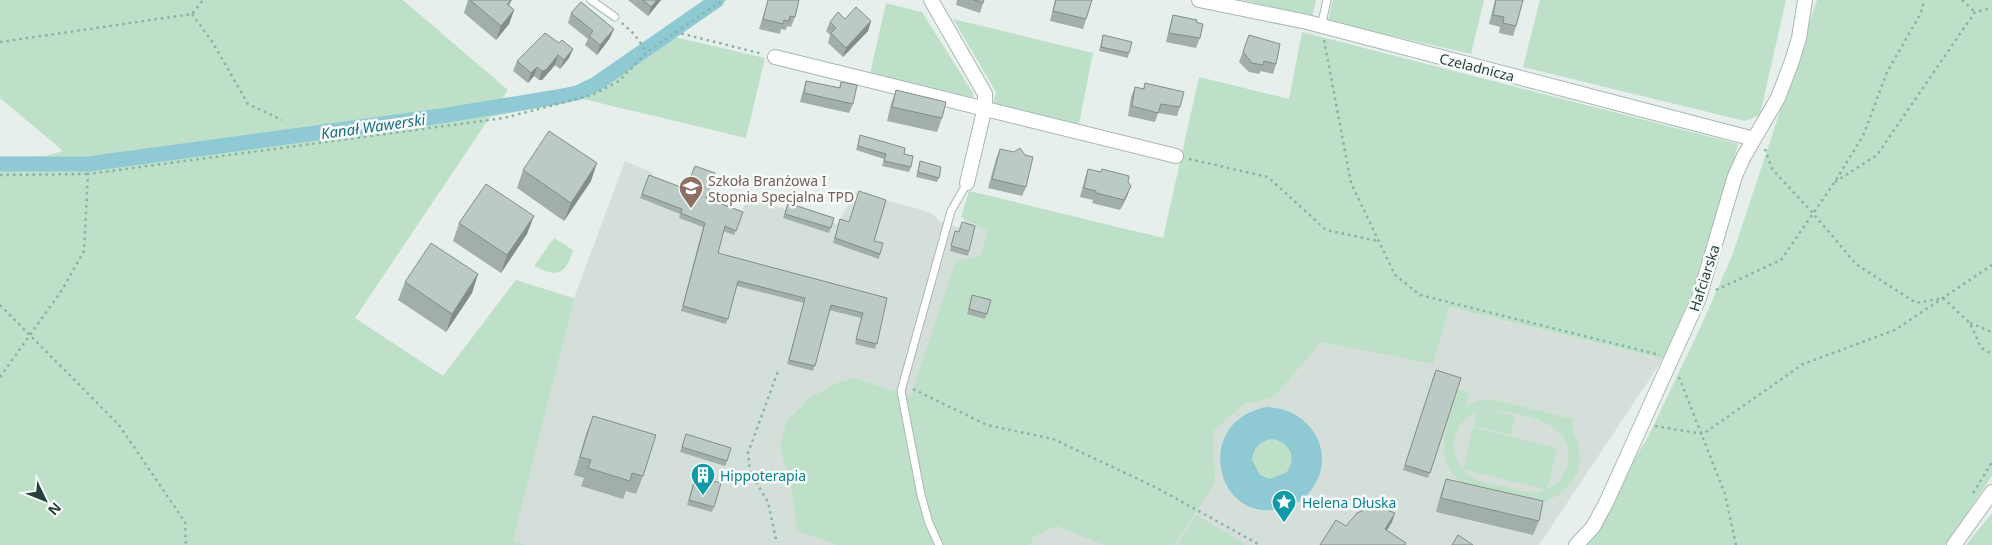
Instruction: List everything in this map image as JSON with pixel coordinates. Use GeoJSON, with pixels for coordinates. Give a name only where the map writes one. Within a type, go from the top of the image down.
{"type":"FeatureCollection","features":[{"type":"Feature","properties":{"kind":"street"},"geometry":{"type":"LineString","coordinates":[[931,0],[985,94],[985,108],[966,183]]}},
{"type":"Feature","properties":{"kind":"street","name":"Czeladnicza"},"geometry":{"type":"LineString","coordinates":[[1199,0],[1321,27],[1754,139]]}},
{"type":"Feature","properties":{"kind":"street","name":"Hafciarska"},"geometry":{"type":"LineString","coordinates":[[1576,545],[1600,515],[1674,359],[1699,298],[1735,176],[1778,98],[1799,38],[1806,0]]}},
{"type":"Feature","properties":{"kind":"street"},"geometry":{"type":"LineString","coordinates":[[775,57],[1176,156]]}},
{"type":"Feature","properties":{"kind":"street"},"geometry":{"type":"LineString","coordinates":[[1954,545],[1992,492]]}},
{"type":"Feature","properties":{"kind":"lane"},"geometry":{"type":"LineString","coordinates":[[591,0],[615,17]]}},
{"type":"Feature","properties":{"kind":"lane"},"geometry":{"type":"LineString","coordinates":[[1321,27],[1327,0]]}},
{"type":"Feature","properties":{"kind":"lane"},"geometry":{"type":"LineString","coordinates":[[939,545],[928,523],[900,391],[951,212],[966,183]]}},
{"type":"Feature","properties":{"kind":"path"},"geometry":{"type":"LineString","coordinates":[[0,42],[192,14],[203,0]]}},
{"type":"Feature","properties":{"kind":"path"},"geometry":{"type":"LineString","coordinates":[[0,175],[88,174],[504,118],[592,96],[618,81],[646,51],[723,0]]}},
{"type":"Feature","properties":{"kind":"path"},"geometry":{"type":"LineString","coordinates":[[1699,298],[1781,260],[1812,212],[1834,183],[1863,136],[1887,72],[1921,13],[1924,0]]}},
{"type":"Feature","properties":{"kind":"path"},"geometry":{"type":"LineString","coordinates":[[1962,0],[1975,12]]}},
{"type":"Feature","properties":{"kind":"path"},"geometry":{"type":"LineString","coordinates":[[1834,183],[1877,155],[1975,12],[1992,8]]}},
{"type":"Feature","properties":{"kind":"path"},"geometry":{"type":"LineString","coordinates":[[192,14],[213,43],[248,104],[282,120]]}},
{"type":"Feature","properties":{"kind":"path"},"geometry":{"type":"LineString","coordinates":[[615,17],[634,34],[646,51]]}},
{"type":"Feature","properties":{"kind":"path"},"geometry":{"type":"LineString","coordinates":[[1321,27],[1351,183],[1395,275],[1420,295],[1674,359],[1688,404],[1703,434],[1725,494],[1736,545]]}},
{"type":"Feature","properties":{"kind":"path"},"geometry":{"type":"LineString","coordinates":[[675,32],[775,57]]}},
{"type":"Feature","properties":{"kind":"path"},"geometry":{"type":"LineString","coordinates":[[1754,139],[1762,142],[1772,169],[1856,264],[1916,303],[1943,298]]}},
{"type":"Feature","properties":{"kind":"path"},"geometry":{"type":"LineString","coordinates":[[1176,156],[1268,177],[1326,230],[1379,242]]}},
{"type":"Feature","properties":{"kind":"path"},"geometry":{"type":"LineString","coordinates":[[0,377],[76,267],[84,251],[88,174]]}},
{"type":"Feature","properties":{"kind":"path"},"geometry":{"type":"LineString","coordinates":[[1643,424],[1703,434],[1803,364],[1895,330],[1992,265]]}},
{"type":"Feature","properties":{"kind":"path"},"geometry":{"type":"LineString","coordinates":[[1943,298],[1970,323],[1992,332]]}},
{"type":"Feature","properties":{"kind":"path"},"geometry":{"type":"LineString","coordinates":[[0,305],[119,425],[185,522],[186,545]]}},
{"type":"Feature","properties":{"kind":"path"},"geometry":{"type":"LineString","coordinates":[[1970,323],[1982,348],[1992,354]]}},
{"type":"Feature","properties":{"kind":"path"},"geometry":{"type":"LineString","coordinates":[[776,539],[768,502],[750,472],[748,453],[778,371]]}},
{"type":"Feature","properties":{"kind":"path"},"geometry":{"type":"LineString","coordinates":[[903,383],[987,425],[1053,439],[1157,488],[1260,545]]}},
{"type":"Feature","properties":{"kind":"shaded area"},"geometry":{"type":"Polygon","coordinates":[[[625,161],[653,173],[650,181],[687,196],[693,171],[714,178],[709,191],[705,190],[701,201],[741,216],[746,198],[838,224],[855,192],[919,209],[933,214],[940,222],[962,228],[972,192],[1663,359],[1539,545],[203,545],[355,319],[443,376],[516,280],[574,298],[625,161]]]}},
{"type":"Feature","properties":{"kind":"green space"},"geometry":{"type":"Polygon","coordinates":[[[0,0],[403,0],[508,90],[500,102],[543,97],[584,83],[657,33],[765,58],[746,138],[583,99],[490,117],[355,318],[443,376],[516,280],[574,299],[513,540],[527,545],[0,545],[0,157],[45,156],[63,151],[0,98],[0,0]]]}},
{"type":"Feature","properties":{"kind":"green space"},"geometry":{"type":"Polygon","coordinates":[[[706,0],[727,0],[682,31],[667,27],[706,0]]]}},
{"type":"Feature","properties":{"kind":"green space"},"geometry":{"type":"Polygon","coordinates":[[[1243,0],[1316,0],[1312,17],[1243,0]]]}},
{"type":"Feature","properties":{"kind":"green space"},"geometry":{"type":"Polygon","coordinates":[[[1333,0],[1484,0],[1471,54],[1328,21],[1333,0]]]}},
{"type":"Feature","properties":{"kind":"green space"},"geometry":{"type":"Polygon","coordinates":[[[1540,0],[1786,0],[1760,115],[1745,121],[1523,67],[1540,0]]]}},
{"type":"Feature","properties":{"kind":"green space"},"geometry":{"type":"Polygon","coordinates":[[[1817,0],[1992,0],[1992,476],[1945,545],[1575,545],[1598,518],[1648,437],[1701,326],[1732,256],[1817,0]]]}},
{"type":"Feature","properties":{"kind":"green space"},"geometry":{"type":"Polygon","coordinates":[[[886,3],[922,12],[973,93],[972,99],[870,74],[886,3]]]}},
{"type":"Feature","properties":{"kind":"green space"},"geometry":{"type":"Polygon","coordinates":[[[953,19],[1093,53],[1079,124],[993,104],[996,92],[953,19]]]}},
{"type":"Feature","properties":{"kind":"green space"},"geometry":{"type":"Polygon","coordinates":[[[1302,32],[1738,144],[1723,202],[1698,280],[1663,359],[1449,307],[1433,364],[1321,342],[1273,398],[1244,404],[1213,431],[1215,483],[1174,545],[1104,545],[1056,526],[1033,537],[1030,545],[838,545],[797,531],[792,492],[780,447],[786,423],[808,399],[837,383],[854,378],[911,396],[956,261],[981,255],[988,231],[961,217],[969,191],[1163,238],[1199,77],[1289,99],[1302,32]]]}},
{"type":"Feature","properties":{"kind":"green space"},"geometry":{"type":"Polygon","coordinates":[[[554,238],[573,250],[564,269],[555,273],[534,266],[554,238]]]}},
{"type":"Feature","properties":{"kind":"green space"},"geometry":{"type":"Polygon","coordinates":[[[1458,389],[1469,392],[1465,406],[1481,400],[1491,399],[1573,419],[1572,428],[1579,448],[1579,467],[1565,490],[1557,496],[1540,503],[1467,487],[1455,477],[1448,466],[1444,442],[1458,389]],[[1490,410],[1515,416],[1511,435],[1474,426],[1477,413],[1471,415],[1458,429],[1455,436],[1454,451],[1456,459],[1464,471],[1477,480],[1527,492],[1539,492],[1549,489],[1563,476],[1567,467],[1569,458],[1568,448],[1564,439],[1553,427],[1536,419],[1490,410]]]}},
{"type":"Feature","properties":{"kind":"green space"},"geometry":{"type":"Polygon","coordinates":[[[1473,427],[1557,448],[1547,490],[1463,469],[1473,427]]]}},
{"type":"Feature","properties":{"kind":"green space"},"geometry":{"type":"Polygon","coordinates":[[[1272,439],[1286,445],[1292,459],[1286,473],[1272,479],[1258,473],[1252,459],[1258,445],[1272,439]]]}},
{"type":"Feature","properties":{"kind":"green space"},"geometry":{"type":"Polygon","coordinates":[[[1992,513],[1992,545],[1966,545],[1992,513]]]}},
{"type":"Feature","properties":{"kind":"green space"},"geometry":{"type":"Polygon","coordinates":[[[1196,515],[1247,545],[1177,545],[1196,515]]]}},
{"type":"Feature","properties":{"kind":"water"},"geometry":{"type":"Polygon","coordinates":[[[1267,407],[1282,409],[1306,423],[1315,433],[1320,445],[1322,458],[1320,472],[1314,486],[1300,501],[1280,509],[1257,509],[1240,501],[1227,486],[1221,468],[1221,449],[1229,430],[1244,416],[1267,407]],[[1272,439],[1261,443],[1256,449],[1252,460],[1260,475],[1270,479],[1286,473],[1290,467],[1292,456],[1288,447],[1272,439]]]}},
{"type":"Feature","properties":{"kind":"building"},"geometry":{"type":"Polygon","coordinates":[[[470,0],[511,0],[507,4],[514,10],[501,26],[470,0]]]}},
{"type":"Feature","properties":{"kind":"building"},"geometry":{"type":"Polygon","coordinates":[[[643,0],[657,0],[651,7],[643,0]]]}},
{"type":"Feature","properties":{"kind":"building"},"geometry":{"type":"Polygon","coordinates":[[[768,0],[799,0],[795,17],[790,16],[789,21],[784,20],[783,24],[763,19],[768,0]]]}},
{"type":"Feature","properties":{"kind":"building"},"geometry":{"type":"Polygon","coordinates":[[[973,0],[984,0],[983,3],[973,0]]]}},
{"type":"Feature","properties":{"kind":"building"},"geometry":{"type":"Polygon","coordinates":[[[1056,0],[1092,0],[1086,19],[1053,11],[1056,0]]]}},
{"type":"Feature","properties":{"kind":"building"},"geometry":{"type":"Polygon","coordinates":[[[1496,0],[1523,0],[1516,26],[1503,23],[1504,17],[1493,15],[1496,0]]]}},
{"type":"Feature","properties":{"kind":"building"},"geometry":{"type":"Polygon","coordinates":[[[581,2],[614,29],[600,45],[589,36],[593,31],[571,13],[581,2]]]}},
{"type":"Feature","properties":{"kind":"building"},"geometry":{"type":"Polygon","coordinates":[[[856,7],[871,21],[846,48],[831,33],[836,28],[830,22],[838,12],[845,19],[856,7]]]}},
{"type":"Feature","properties":{"kind":"building"},"geometry":{"type":"Polygon","coordinates":[[[1173,15],[1197,20],[1196,22],[1203,24],[1200,38],[1169,33],[1173,15]]]}},
{"type":"Feature","properties":{"kind":"building"},"geometry":{"type":"Polygon","coordinates":[[[545,33],[559,43],[562,40],[573,49],[564,60],[558,55],[546,70],[542,71],[537,67],[531,73],[517,61],[545,33]]]}},
{"type":"Feature","properties":{"kind":"building"},"geometry":{"type":"Polygon","coordinates":[[[1103,35],[1132,42],[1129,53],[1101,47],[1103,35]]]}},
{"type":"Feature","properties":{"kind":"building"},"geometry":{"type":"Polygon","coordinates":[[[1249,35],[1280,44],[1276,64],[1264,61],[1263,65],[1252,63],[1243,52],[1249,35]]]}},
{"type":"Feature","properties":{"kind":"building"},"geometry":{"type":"Polygon","coordinates":[[[806,81],[840,88],[841,82],[857,85],[853,104],[804,93],[806,81]]]}},
{"type":"Feature","properties":{"kind":"building"},"geometry":{"type":"Polygon","coordinates":[[[1145,83],[1184,92],[1180,107],[1161,104],[1158,113],[1132,106],[1135,87],[1144,89],[1145,83]]]}},
{"type":"Feature","properties":{"kind":"building"},"geometry":{"type":"Polygon","coordinates":[[[896,90],[946,102],[942,118],[892,107],[896,90]]]}},
{"type":"Feature","properties":{"kind":"building"},"geometry":{"type":"Polygon","coordinates":[[[549,131],[597,163],[571,203],[523,170],[549,131]]]}},
{"type":"Feature","properties":{"kind":"building"},"geometry":{"type":"Polygon","coordinates":[[[860,135],[905,148],[904,154],[913,156],[911,167],[884,161],[886,154],[858,146],[860,135]]]}},
{"type":"Feature","properties":{"kind":"building"},"geometry":{"type":"Polygon","coordinates":[[[1020,148],[1025,155],[1033,157],[1026,187],[992,179],[1000,149],[1014,152],[1020,148]]]}},
{"type":"Feature","properties":{"kind":"building"},"geometry":{"type":"Polygon","coordinates":[[[920,161],[941,167],[939,178],[918,172],[920,161]]]}},
{"type":"Feature","properties":{"kind":"building"},"geometry":{"type":"Polygon","coordinates":[[[695,166],[715,173],[706,198],[743,212],[736,231],[725,226],[718,253],[887,298],[877,344],[856,339],[863,313],[831,305],[815,366],[789,360],[805,298],[738,281],[728,319],[683,306],[705,223],[681,213],[682,209],[642,194],[649,175],[686,189],[695,166]]]}},
{"type":"Feature","properties":{"kind":"building"},"geometry":{"type":"Polygon","coordinates":[[[1088,169],[1101,172],[1102,169],[1129,176],[1128,182],[1131,186],[1124,200],[1084,188],[1088,169]]]}},
{"type":"Feature","properties":{"kind":"building"},"geometry":{"type":"Polygon","coordinates":[[[486,184],[534,216],[507,255],[459,223],[486,184]]]}},
{"type":"Feature","properties":{"kind":"building"},"geometry":{"type":"Polygon","coordinates":[[[859,191],[886,200],[874,241],[883,243],[880,254],[835,238],[840,219],[849,222],[859,191]]]}},
{"type":"Feature","properties":{"kind":"building"},"geometry":{"type":"Polygon","coordinates":[[[788,203],[834,218],[831,228],[785,214],[788,203]]]}},
{"type":"Feature","properties":{"kind":"building"},"geometry":{"type":"Polygon","coordinates":[[[962,222],[975,226],[969,251],[951,246],[955,231],[959,232],[962,222]]]}},
{"type":"Feature","properties":{"kind":"building"},"geometry":{"type":"Polygon","coordinates":[[[431,243],[478,274],[452,314],[405,282],[431,243]]]}},
{"type":"Feature","properties":{"kind":"building"},"geometry":{"type":"Polygon","coordinates":[[[972,295],[991,300],[987,314],[969,309],[972,295]]]}},
{"type":"Feature","properties":{"kind":"building"},"geometry":{"type":"Polygon","coordinates":[[[1436,370],[1461,378],[1430,473],[1405,465],[1436,370]]]}},
{"type":"Feature","properties":{"kind":"building"},"geometry":{"type":"Polygon","coordinates":[[[593,416],[656,435],[643,476],[632,473],[630,481],[588,468],[591,460],[580,457],[593,416]]]}},
{"type":"Feature","properties":{"kind":"building"},"geometry":{"type":"Polygon","coordinates":[[[686,434],[731,448],[727,461],[682,447],[686,434]]]}},
{"type":"Feature","properties":{"kind":"building","name":"Hippoterapia"},"geometry":{"type":"Polygon","coordinates":[[[696,476],[721,483],[714,507],[689,500],[696,476]]]}},
{"type":"Feature","properties":{"kind":"building"},"geometry":{"type":"Polygon","coordinates":[[[1446,479],[1543,501],[1539,521],[1441,498],[1446,479]]]}},
{"type":"Feature","properties":{"kind":"building"},"geometry":{"type":"Polygon","coordinates":[[[1369,508],[1382,508],[1395,513],[1385,529],[1406,543],[1405,545],[1320,545],[1336,520],[1346,526],[1357,513],[1369,508]]]}},
{"type":"Feature","properties":{"kind":"building"},"geometry":{"type":"Polygon","coordinates":[[[1458,535],[1473,545],[1452,545],[1458,535]]]}},
{"type":"Feature","properties":{"kind":"waterway","name":"Kanał Wawerski"},"geometry":{"type":"LineString","coordinates":[[0,164],[88,164],[441,116],[577,93],[596,84],[717,0]]}},
{"type":"Feature","properties":{"kind":"place","name":"Szkoła Branżowa I Stopnia Specjalna TPD"},"geometry":{"type":"Point","coordinates":[691,209]}},
{"type":"Feature","properties":{"kind":"place","name":"Hippoterapia"},"geometry":{"type":"Point","coordinates":[703,496]}},
{"type":"Feature","properties":{"kind":"place","name":"Helena Dłuska"},"geometry":{"type":"Point","coordinates":[1284,523]}}]}
